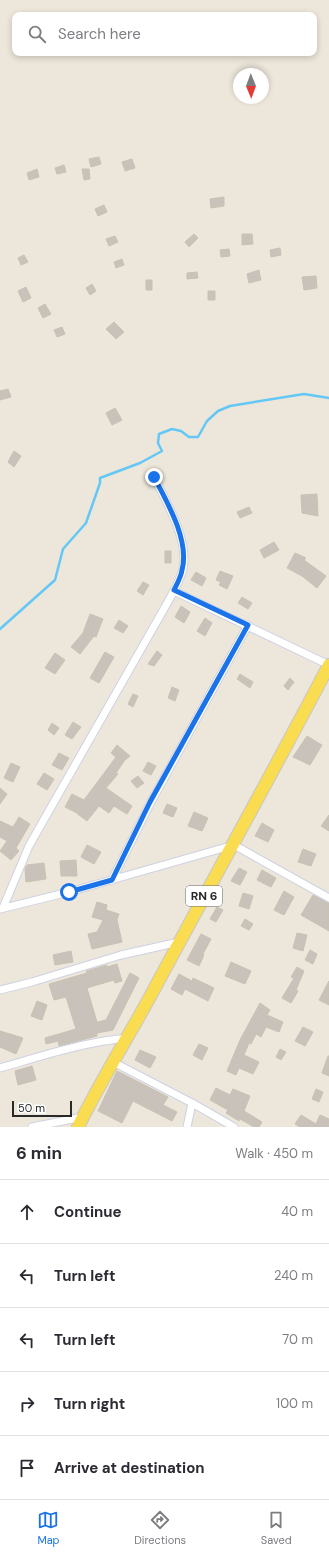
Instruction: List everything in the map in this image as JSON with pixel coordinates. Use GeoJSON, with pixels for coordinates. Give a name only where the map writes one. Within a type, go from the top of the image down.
{"type":"FeatureCollection","features":[{"type":"Feature","properties":{"kind":"main road","name":"RN 6"},"geometry":{"type":"LineString","coordinates":[[81,1122],[179,942],[234,845],[269,775],[329,665]]}},
{"type":"Feature","properties":{"kind":"street"},"geometry":{"type":"LineString","coordinates":[[1,909],[29,846],[174,590],[183,570],[183,545],[171,510],[154,477]]}},
{"type":"Feature","properties":{"kind":"street"},"geometry":{"type":"LineString","coordinates":[[174,590],[329,665]]}},
{"type":"Feature","properties":{"kind":"street"},"geometry":{"type":"LineString","coordinates":[[112,880],[150,802],[248,625]]}},
{"type":"Feature","properties":{"kind":"street"},"geometry":{"type":"LineString","coordinates":[[1,909],[112,880],[234,845],[329,898]]}},
{"type":"Feature","properties":{"kind":"street"},"geometry":{"type":"LineString","coordinates":[[0,990],[32,982],[121,955],[179,942]]}},
{"type":"Feature","properties":{"kind":"street"},"geometry":{"type":"LineString","coordinates":[[0,1068],[46,1054],[105,1040],[127,1038]]}},
{"type":"Feature","properties":{"kind":"street"},"geometry":{"type":"LineString","coordinates":[[113,1062],[192,1103],[234,1127]]}},
{"type":"Feature","properties":{"kind":"street"},"geometry":{"type":"LineString","coordinates":[[187,1127],[192,1103]]}},
{"type":"Feature","properties":{"kind":"street"},"geometry":{"type":"LineString","coordinates":[[32,1127],[81,1122]]}},
{"type":"Feature","properties":{"kind":"building"},"geometry":{"type":"Polygon","coordinates":[[[99,157],[101,164],[91,167],[89,159],[99,157]]]}},
{"type":"Feature","properties":{"kind":"building"},"geometry":{"type":"Polygon","coordinates":[[[132,159],[135,168],[125,171],[122,162],[132,159]]]}},
{"type":"Feature","properties":{"kind":"building"},"geometry":{"type":"Polygon","coordinates":[[[64,165],[66,172],[57,174],[55,168],[64,165]]]}},
{"type":"Feature","properties":{"kind":"building"},"geometry":{"type":"Polygon","coordinates":[[[37,169],[39,177],[29,180],[27,173],[37,169]]]}},
{"type":"Feature","properties":{"kind":"building"},"geometry":{"type":"Polygon","coordinates":[[[82,169],[89,169],[90,179],[84,180],[82,169]]]}},
{"type":"Feature","properties":{"kind":"building"},"geometry":{"type":"Polygon","coordinates":[[[224,197],[224,206],[211,208],[210,199],[224,197]]]}},
{"type":"Feature","properties":{"kind":"building"},"geometry":{"type":"Polygon","coordinates":[[[104,205],[107,212],[98,216],[95,209],[104,205]]]}},
{"type":"Feature","properties":{"kind":"building"},"geometry":{"type":"Polygon","coordinates":[[[194,234],[198,238],[189,247],[185,242],[194,234]]]}},
{"type":"Feature","properties":{"kind":"building"},"geometry":{"type":"Polygon","coordinates":[[[242,234],[252,234],[253,244],[242,245],[242,234]]]}},
{"type":"Feature","properties":{"kind":"building"},"geometry":{"type":"Polygon","coordinates":[[[115,236],[118,242],[109,246],[106,239],[115,236]]]}},
{"type":"Feature","properties":{"kind":"building"},"geometry":{"type":"Polygon","coordinates":[[[280,248],[281,255],[271,257],[270,250],[280,248]]]}},
{"type":"Feature","properties":{"kind":"building"},"geometry":{"type":"Polygon","coordinates":[[[229,249],[230,256],[221,257],[220,250],[229,249]]]}},
{"type":"Feature","properties":{"kind":"building"},"geometry":{"type":"Polygon","coordinates":[[[24,255],[28,262],[21,265],[18,258],[24,255]]]}},
{"type":"Feature","properties":{"kind":"building"},"geometry":{"type":"Polygon","coordinates":[[[122,259],[124,265],[116,268],[114,262],[122,259]]]}},
{"type":"Feature","properties":{"kind":"building"},"geometry":{"type":"Polygon","coordinates":[[[259,270],[261,280],[249,283],[247,274],[259,270]]]}},
{"type":"Feature","properties":{"kind":"building"},"geometry":{"type":"Polygon","coordinates":[[[197,272],[198,278],[187,279],[187,273],[197,272]]]}},
{"type":"Feature","properties":{"kind":"building"},"geometry":{"type":"Polygon","coordinates":[[[316,276],[317,288],[304,290],[302,277],[316,276]]]}},
{"type":"Feature","properties":{"kind":"building"},"geometry":{"type":"Polygon","coordinates":[[[146,280],[152,280],[152,290],[146,290],[146,280]]]}},
{"type":"Feature","properties":{"kind":"building"},"geometry":{"type":"Polygon","coordinates":[[[92,284],[96,291],[90,295],[86,288],[92,284]]]}},
{"type":"Feature","properties":{"kind":"building"},"geometry":{"type":"Polygon","coordinates":[[[26,287],[31,298],[23,302],[18,291],[26,287]]]}},
{"type":"Feature","properties":{"kind":"building"},"geometry":{"type":"Polygon","coordinates":[[[208,291],[215,291],[215,300],[208,300],[208,291]]]}},
{"type":"Feature","properties":{"kind":"building"},"geometry":{"type":"Polygon","coordinates":[[[45,304],[51,314],[43,318],[38,308],[45,304]]]}},
{"type":"Feature","properties":{"kind":"building"},"geometry":{"type":"Polygon","coordinates":[[[114,322],[124,332],[116,339],[106,329],[114,322]]]}},
{"type":"Feature","properties":{"kind":"building"},"geometry":{"type":"Polygon","coordinates":[[[62,327],[65,334],[57,337],[54,330],[62,327]]]}},
{"type":"Feature","properties":{"kind":"building"},"geometry":{"type":"Polygon","coordinates":[[[8,389],[11,397],[0,400],[0,391],[8,389]]]}},
{"type":"Feature","properties":{"kind":"building"},"geometry":{"type":"Polygon","coordinates":[[[115,408],[122,420],[112,425],[106,413],[115,408]]]}},
{"type":"Feature","properties":{"kind":"building"},"geometry":{"type":"Polygon","coordinates":[[[14,451],[21,456],[14,467],[8,462],[14,451]]]}},
{"type":"Feature","properties":{"kind":"building"},"geometry":{"type":"Polygon","coordinates":[[[317,494],[318,516],[302,513],[301,495],[317,494]]]}},
{"type":"Feature","properties":{"kind":"building"},"geometry":{"type":"Polygon","coordinates":[[[249,507],[252,513],[240,518],[237,512],[249,507]]]}},
{"type":"Feature","properties":{"kind":"building"},"geometry":{"type":"Polygon","coordinates":[[[274,542],[279,550],[264,558],[260,550],[274,542]]]}},
{"type":"Feature","properties":{"kind":"building"},"geometry":{"type":"Polygon","coordinates":[[[165,551],[171,551],[171,563],[165,563],[165,551]]]}},
{"type":"Feature","properties":{"kind":"building"},"geometry":{"type":"Polygon","coordinates":[[[295,553],[306,558],[304,560],[326,576],[317,588],[302,576],[287,568],[295,553]]]}},
{"type":"Feature","properties":{"kind":"building"},"geometry":{"type":"Polygon","coordinates":[[[220,571],[233,576],[227,589],[219,585],[221,582],[216,580],[220,571]]]}},
{"type":"Feature","properties":{"kind":"building"},"geometry":{"type":"Polygon","coordinates":[[[196,572],[206,578],[202,586],[191,580],[196,572]]]}},
{"type":"Feature","properties":{"kind":"building"},"geometry":{"type":"Polygon","coordinates":[[[143,582],[149,585],[143,595],[137,591],[143,582]]]}},
{"type":"Feature","properties":{"kind":"building"},"geometry":{"type":"Polygon","coordinates":[[[242,597],[252,603],[248,609],[238,603],[242,597]]]}},
{"type":"Feature","properties":{"kind":"building"},"geometry":{"type":"Polygon","coordinates":[[[181,606],[190,612],[184,623],[175,617],[181,606]]]}},
{"type":"Feature","properties":{"kind":"building"},"geometry":{"type":"Polygon","coordinates":[[[90,614],[103,619],[96,637],[94,636],[80,654],[71,647],[83,633],[90,614]]]}},
{"type":"Feature","properties":{"kind":"building"},"geometry":{"type":"Polygon","coordinates":[[[205,618],[212,623],[205,636],[197,631],[205,618]]]}},
{"type":"Feature","properties":{"kind":"building"},"geometry":{"type":"Polygon","coordinates":[[[119,620],[128,626],[123,633],[114,628],[119,620]]]}},
{"type":"Feature","properties":{"kind":"building"},"geometry":{"type":"Polygon","coordinates":[[[157,651],[162,655],[154,666],[148,664],[157,651]]]}},
{"type":"Feature","properties":{"kind":"building"},"geometry":{"type":"Polygon","coordinates":[[[105,652],[114,657],[99,683],[90,678],[105,652]]]}},
{"type":"Feature","properties":{"kind":"building"},"geometry":{"type":"Polygon","coordinates":[[[55,653],[65,660],[55,674],[45,668],[55,653]]]}},
{"type":"Feature","properties":{"kind":"building"},"geometry":{"type":"Polygon","coordinates":[[[240,674],[253,682],[250,688],[237,679],[240,674]]]}},
{"type":"Feature","properties":{"kind":"building"},"geometry":{"type":"Polygon","coordinates":[[[290,678],[294,682],[288,690],[284,686],[290,678]]]}},
{"type":"Feature","properties":{"kind":"building"},"geometry":{"type":"Polygon","coordinates":[[[172,687],[179,690],[175,701],[168,698],[172,687]]]}},
{"type":"Feature","properties":{"kind":"building"},"geometry":{"type":"Polygon","coordinates":[[[133,694],[138,696],[133,707],[128,704],[133,694]]]}},
{"type":"Feature","properties":{"kind":"building"},"geometry":{"type":"Polygon","coordinates":[[[73,722],[81,727],[72,739],[65,735],[73,722]]]}},
{"type":"Feature","properties":{"kind":"building"},"geometry":{"type":"Polygon","coordinates":[[[52,723],[59,728],[54,735],[48,730],[52,723]]]}},
{"type":"Feature","properties":{"kind":"building"},"geometry":{"type":"Polygon","coordinates":[[[307,736],[322,745],[310,765],[293,757],[307,736]]]}},
{"type":"Feature","properties":{"kind":"building"},"geometry":{"type":"Polygon","coordinates":[[[117,745],[130,756],[125,760],[116,773],[118,774],[106,788],[132,806],[127,814],[114,806],[109,813],[99,806],[87,821],[65,807],[72,794],[84,800],[116,757],[111,753],[117,745]]]}},
{"type":"Feature","properties":{"kind":"building"},"geometry":{"type":"Polygon","coordinates":[[[59,753],[69,758],[62,770],[52,765],[59,753]]]}},
{"type":"Feature","properties":{"kind":"building"},"geometry":{"type":"Polygon","coordinates":[[[148,762],[156,766],[151,775],[143,771],[148,762]]]}},
{"type":"Feature","properties":{"kind":"building"},"geometry":{"type":"Polygon","coordinates":[[[11,763],[20,767],[13,782],[4,778],[11,763]]]}},
{"type":"Feature","properties":{"kind":"building"},"geometry":{"type":"Polygon","coordinates":[[[44,773],[54,779],[47,790],[37,784],[44,773]]]}},
{"type":"Feature","properties":{"kind":"building"},"geometry":{"type":"Polygon","coordinates":[[[138,776],[144,783],[137,788],[131,781],[138,776]]]}},
{"type":"Feature","properties":{"kind":"building"},"geometry":{"type":"Polygon","coordinates":[[[0,788],[7,794],[0,804],[0,788]]]}},
{"type":"Feature","properties":{"kind":"building"},"geometry":{"type":"Polygon","coordinates":[[[167,804],[177,808],[173,817],[163,813],[167,804]]]}},
{"type":"Feature","properties":{"kind":"building"},"geometry":{"type":"Polygon","coordinates":[[[194,812],[208,818],[202,831],[188,826],[194,812]]]}},
{"type":"Feature","properties":{"kind":"building"},"geometry":{"type":"Polygon","coordinates":[[[329,815],[329,831],[321,826],[329,815]]]}},
{"type":"Feature","properties":{"kind":"building"},"geometry":{"type":"Polygon","coordinates":[[[19,817],[30,824],[16,848],[19,851],[11,860],[0,851],[7,841],[0,837],[0,821],[13,827],[19,817]]]}},
{"type":"Feature","properties":{"kind":"building"},"geometry":{"type":"Polygon","coordinates":[[[262,823],[274,830],[268,842],[255,836],[262,823]]]}},
{"type":"Feature","properties":{"kind":"building"},"geometry":{"type":"Polygon","coordinates":[[[87,845],[101,852],[94,864],[81,857],[87,845]]]}},
{"type":"Feature","properties":{"kind":"building"},"geometry":{"type":"Polygon","coordinates":[[[303,849],[316,854],[311,866],[298,862],[303,849]]]}},
{"type":"Feature","properties":{"kind":"building"},"geometry":{"type":"Polygon","coordinates":[[[76,860],[77,876],[61,876],[60,861],[76,860]]]}},
{"type":"Feature","properties":{"kind":"building"},"geometry":{"type":"Polygon","coordinates":[[[44,863],[46,879],[26,882],[25,869],[27,865],[44,863]]]}},
{"type":"Feature","properties":{"kind":"building"},"geometry":{"type":"Polygon","coordinates":[[[239,868],[247,872],[240,885],[231,881],[239,868]]]}},
{"type":"Feature","properties":{"kind":"building"},"geometry":{"type":"Polygon","coordinates":[[[262,870],[276,878],[271,887],[257,880],[262,870]]]}},
{"type":"Feature","properties":{"kind":"building"},"geometry":{"type":"Polygon","coordinates":[[[284,891],[294,897],[284,915],[274,910],[284,891]]]}},
{"type":"Feature","properties":{"kind":"building"},"geometry":{"type":"Polygon","coordinates":[[[243,893],[253,896],[249,909],[239,906],[243,893]]]}},
{"type":"Feature","properties":{"kind":"building"},"geometry":{"type":"Polygon","coordinates":[[[313,895],[329,903],[329,931],[301,915],[313,895]]]}},
{"type":"Feature","properties":{"kind":"building"},"geometry":{"type":"Polygon","coordinates":[[[97,902],[107,905],[106,910],[119,914],[117,920],[122,942],[92,949],[88,934],[97,932],[103,920],[92,917],[97,902]]]}},
{"type":"Feature","properties":{"kind":"building"},"geometry":{"type":"Polygon","coordinates":[[[217,907],[223,910],[216,922],[210,919],[217,907]]]}},
{"type":"Feature","properties":{"kind":"building"},"geometry":{"type":"Polygon","coordinates":[[[245,919],[253,924],[249,930],[241,926],[245,919]]]}},
{"type":"Feature","properties":{"kind":"building"},"geometry":{"type":"Polygon","coordinates":[[[297,933],[307,935],[303,951],[293,948],[297,933]]]}},
{"type":"Feature","properties":{"kind":"building"},"geometry":{"type":"Polygon","coordinates":[[[201,934],[211,939],[203,954],[204,955],[199,966],[187,960],[201,934]]]}},
{"type":"Feature","properties":{"kind":"building"},"geometry":{"type":"Polygon","coordinates":[[[310,950],[317,954],[313,964],[305,960],[310,950]]]}},
{"type":"Feature","properties":{"kind":"building"},"geometry":{"type":"Polygon","coordinates":[[[71,951],[73,962],[55,965],[53,955],[71,951]]]}},
{"type":"Feature","properties":{"kind":"building"},"geometry":{"type":"Polygon","coordinates":[[[231,962],[251,971],[245,984],[225,976],[231,962]]]}},
{"type":"Feature","properties":{"kind":"building"},"geometry":{"type":"Polygon","coordinates":[[[117,964],[122,981],[115,983],[114,980],[87,988],[97,1022],[106,1020],[130,973],[139,978],[113,1030],[97,1033],[97,1036],[59,1046],[58,1041],[46,1044],[45,1038],[76,1029],[66,997],[54,1000],[49,984],[87,973],[86,971],[107,965],[107,967],[117,964]]]}},
{"type":"Feature","properties":{"kind":"building"},"geometry":{"type":"Polygon","coordinates":[[[297,967],[304,971],[296,990],[298,991],[291,1003],[282,998],[294,978],[291,977],[297,967]]]}},
{"type":"Feature","properties":{"kind":"building"},"geometry":{"type":"Polygon","coordinates":[[[179,974],[192,981],[193,978],[214,988],[208,1001],[185,989],[182,995],[171,989],[179,974]]]}},
{"type":"Feature","properties":{"kind":"building"},"geometry":{"type":"Polygon","coordinates":[[[329,981],[329,1005],[319,1000],[329,981]]]}},
{"type":"Feature","properties":{"kind":"building"},"geometry":{"type":"Polygon","coordinates":[[[37,1001],[47,1005],[42,1020],[31,1016],[37,1001]]]}},
{"type":"Feature","properties":{"kind":"building"},"geometry":{"type":"Polygon","coordinates":[[[260,1003],[270,1010],[267,1015],[283,1022],[279,1032],[266,1027],[261,1037],[256,1034],[251,1044],[249,1043],[244,1055],[259,1062],[253,1074],[239,1068],[236,1075],[227,1071],[240,1040],[260,1003]]]}},
{"type":"Feature","properties":{"kind":"building"},"geometry":{"type":"Polygon","coordinates":[[[303,1027],[313,1032],[305,1046],[295,1041],[303,1027]]]}},
{"type":"Feature","properties":{"kind":"building"},"geometry":{"type":"Polygon","coordinates":[[[0,1031],[23,1038],[16,1054],[0,1047],[0,1031]]]}},
{"type":"Feature","properties":{"kind":"building"},"geometry":{"type":"Polygon","coordinates":[[[199,1044],[208,1048],[202,1060],[193,1055],[199,1044]]]}},
{"type":"Feature","properties":{"kind":"building"},"geometry":{"type":"Polygon","coordinates":[[[280,1049],[286,1052],[281,1060],[276,1057],[280,1049]]]}},
{"type":"Feature","properties":{"kind":"building"},"geometry":{"type":"Polygon","coordinates":[[[140,1050],[156,1057],[150,1068],[135,1060],[140,1050]]]}},
{"type":"Feature","properties":{"kind":"building"},"geometry":{"type":"Polygon","coordinates":[[[329,1056],[329,1076],[322,1073],[329,1056]]]}},
{"type":"Feature","properties":{"kind":"building"},"geometry":{"type":"Polygon","coordinates":[[[32,1066],[36,1080],[18,1085],[15,1071],[32,1066]]]}},
{"type":"Feature","properties":{"kind":"building"},"geometry":{"type":"Polygon","coordinates":[[[117,1071],[168,1097],[163,1105],[177,1112],[172,1121],[133,1101],[122,1123],[98,1111],[117,1071]]]}},
{"type":"Feature","properties":{"kind":"building"},"geometry":{"type":"Polygon","coordinates":[[[216,1088],[230,1095],[233,1089],[250,1096],[244,1111],[262,1122],[259,1127],[254,1127],[240,1119],[239,1121],[226,1113],[228,1110],[210,1100],[216,1088]]]}},
{"type":"Feature","properties":{"kind":"building"},"geometry":{"type":"Polygon","coordinates":[[[316,1089],[323,1092],[319,1102],[312,1099],[316,1089]]]}},
{"type":"Feature","properties":{"kind":"building"},"geometry":{"type":"Polygon","coordinates":[[[301,1115],[316,1124],[320,1115],[329,1119],[329,1127],[300,1127],[295,1124],[301,1115]]]}},
{"type":"Feature","properties":{"kind":"waterway"},"geometry":{"type":"LineString","coordinates":[[0,629],[55,580],[63,549],[86,523],[100,483],[100,478],[140,463],[162,451],[158,443],[159,434],[172,429],[181,431],[189,437],[198,437],[207,421],[218,411],[230,406],[304,394],[329,398]]}},
{"type":"Feature","properties":{"kind":"route"},"geometry":{"type":"LineString","coordinates":[[69,892],[112,880],[150,802],[248,625],[174,590],[183,570],[183,545],[171,510],[154,477]]}}]}
